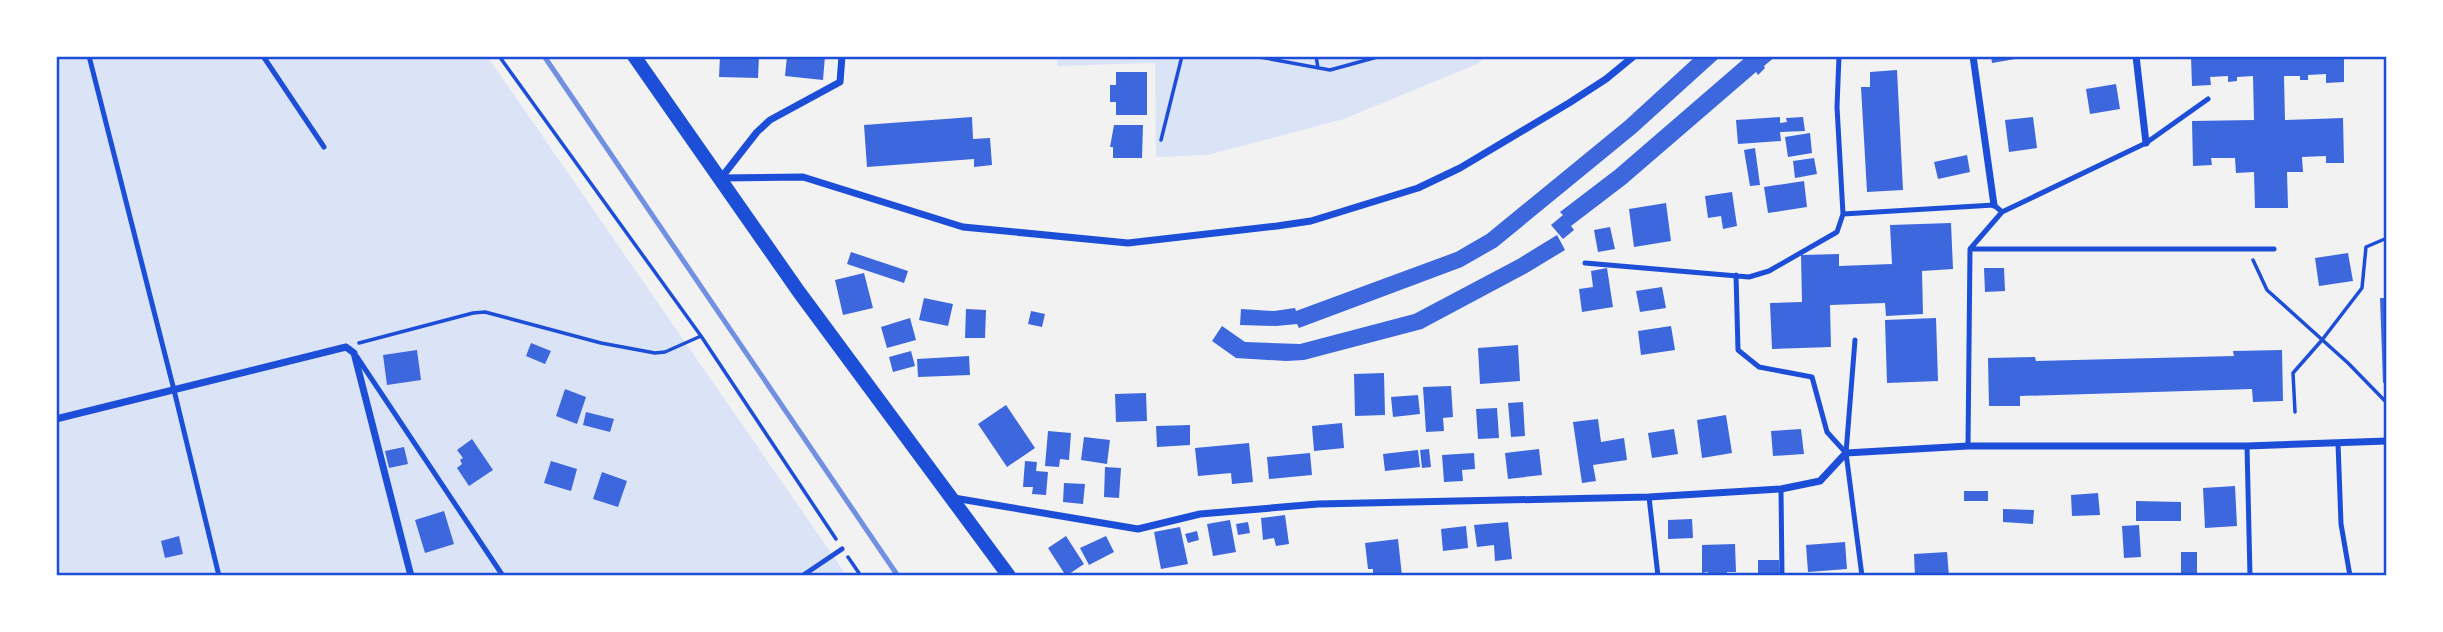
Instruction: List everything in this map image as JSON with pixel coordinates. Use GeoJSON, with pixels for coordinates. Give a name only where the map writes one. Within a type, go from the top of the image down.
{"type":"FeatureCollection","features":[{"type":"Feature","properties":{"kind":"main road"},"geometry":{"type":"LineString","coordinates":[[634,56],[799,292],[1009,576]]}},
{"type":"Feature","properties":{"kind":"street"},"geometry":{"type":"LineString","coordinates":[[721,178],[757,132],[770,120],[841,82],[842,56]]}},
{"type":"Feature","properties":{"kind":"street"},"geometry":{"type":"LineString","coordinates":[[721,178],[803,177],[963,228],[1128,243],[1277,226],[1311,220],[1406,192],[1460,168],[1569,103],[1606,79],[1633,56]]}},
{"type":"Feature","properties":{"kind":"street"},"geometry":{"type":"LineString","coordinates":[[1973,56],[1994,205]]}},
{"type":"Feature","properties":{"kind":"street"},"geometry":{"type":"LineString","coordinates":[[2136,56],[2146,143]]}},
{"type":"Feature","properties":{"kind":"street"},"geometry":{"type":"LineString","coordinates":[[56,419],[346,347],[354,353],[411,576]]}},
{"type":"Feature","properties":{"kind":"street"},"geometry":{"type":"LineString","coordinates":[[951,498],[1138,529],[1200,514],[1318,504],[1649,498],[1781,489],[1820,481],[1846,453],[1968,446],[2246,446],[2387,441]]}},
{"type":"Feature","properties":{"kind":"lane"},"geometry":{"type":"LineString","coordinates":[[89,56],[219,576]]}},
{"type":"Feature","properties":{"kind":"lane"},"geometry":{"type":"LineString","coordinates":[[263,56],[324,147]]}},
{"type":"Feature","properties":{"kind":"lane"},"geometry":{"type":"LineString","coordinates":[[1586,263],[1749,277],[1780,264],[1837,232],[1843,214],[1837,107],[1839,56]]}},
{"type":"Feature","properties":{"kind":"lane"},"geometry":{"type":"LineString","coordinates":[[1968,446],[1970,249],[2002,212],[2146,143],[2208,99]]}},
{"type":"Feature","properties":{"kind":"lane"},"geometry":{"type":"LineString","coordinates":[[1843,214],[1994,205],[2002,212]]}},
{"type":"Feature","properties":{"kind":"lane"},"geometry":{"type":"LineString","coordinates":[[1970,249],[2273,249]]}},
{"type":"Feature","properties":{"kind":"lane"},"geometry":{"type":"LineString","coordinates":[[1736,275],[1738,350],[1759,367],[1811,377],[1827,432],[1846,453]]}},
{"type":"Feature","properties":{"kind":"lane"},"geometry":{"type":"LineString","coordinates":[[1854,340],[1846,453],[1862,576]]}},
{"type":"Feature","properties":{"kind":"lane"},"geometry":{"type":"LineString","coordinates":[[354,353],[503,576]]}},
{"type":"Feature","properties":{"kind":"lane"},"geometry":{"type":"LineString","coordinates":[[2338,443],[2341,524],[2350,576]]}},
{"type":"Feature","properties":{"kind":"lane"},"geometry":{"type":"LineString","coordinates":[[2246,446],[2250,576]]}},
{"type":"Feature","properties":{"kind":"lane"},"geometry":{"type":"LineString","coordinates":[[1781,489],[1782,576]]}},
{"type":"Feature","properties":{"kind":"lane"},"geometry":{"type":"LineString","coordinates":[[1649,498],[1658,576]]}},
{"type":"Feature","properties":{"kind":"lane"},"geometry":{"type":"LineString","coordinates":[[802,576],[842,549]]}},
{"type":"Feature","properties":{"kind":"path"},"geometry":{"type":"LineString","coordinates":[[499,56],[701,336],[860,576]]}},
{"type":"Feature","properties":{"kind":"path"},"geometry":{"type":"LineString","coordinates":[[1161,140],[1182,56]]}},
{"type":"Feature","properties":{"kind":"path"},"geometry":{"type":"LineString","coordinates":[[1254,56],[1330,70],[1381,56]]}},
{"type":"Feature","properties":{"kind":"path"},"geometry":{"type":"LineString","coordinates":[[1315,56],[1318,68]]}},
{"type":"Feature","properties":{"kind":"path"},"geometry":{"type":"LineString","coordinates":[[2295,412],[2293,373],[2361,288],[2366,247],[2387,238]]}},
{"type":"Feature","properties":{"kind":"path"},"geometry":{"type":"LineString","coordinates":[[2248,249],[2267,290],[2387,402]]}},
{"type":"Feature","properties":{"kind":"path"},"geometry":{"type":"LineString","coordinates":[[346,347],[485,312],[601,343],[655,354],[701,336]]}},
{"type":"Feature","properties":{"kind":"shaded area"},"geometry":{"type":"Polygon","coordinates":[[[56,56],[487,56],[847,576],[56,576],[56,56]]]}},
{"type":"Feature","properties":{"kind":"shaded area"},"geometry":{"type":"Polygon","coordinates":[[[1057,56],[1489,56],[1477,64],[1344,119],[1208,155],[1156,157],[1155,63],[1057,66],[1057,56]]]}},
{"type":"Feature","properties":{"kind":"building"},"geometry":{"type":"Polygon","coordinates":[[[720,56],[759,56],[758,78],[719,77],[720,56]]]}},
{"type":"Feature","properties":{"kind":"building"},"geometry":{"type":"Polygon","coordinates":[[[787,56],[825,56],[823,80],[785,76],[787,56]]]}},
{"type":"Feature","properties":{"kind":"building"},"geometry":{"type":"Polygon","coordinates":[[[1696,56],[1721,56],[1636,133],[1497,247],[1462,267],[1299,328],[1297,324],[1240,325],[1241,309],[1274,311],[1295,308],[1296,311],[1456,252],[1487,234],[1625,121],[1696,56]]]}},
{"type":"Feature","properties":{"kind":"building"},"geometry":{"type":"Polygon","coordinates":[[[1747,56],[1776,56],[1758,75],[1756,72],[1626,184],[1571,226],[1574,230],[1563,239],[1551,225],[1563,215],[1560,212],[1615,170],[1747,56]]]}},
{"type":"Feature","properties":{"kind":"building"},"geometry":{"type":"Polygon","coordinates":[[[1991,56],[2027,56],[2027,57],[1992,63],[1991,56]]]}},
{"type":"Feature","properties":{"kind":"building"},"geometry":{"type":"Polygon","coordinates":[[[2191,56],[2344,56],[2344,82],[2326,83],[2326,74],[2308,75],[2308,80],[2300,80],[2300,76],[2284,76],[2285,120],[2343,118],[2344,163],[2326,163],[2326,156],[2302,157],[2303,172],[2287,172],[2288,208],[2255,208],[2254,172],[2236,173],[2235,158],[2211,158],[2212,165],[2193,166],[2192,121],[2254,120],[2253,76],[2237,77],[2237,81],[2228,82],[2228,76],[2210,77],[2211,85],[2192,86],[2191,56]]]}},
{"type":"Feature","properties":{"kind":"building"},"geometry":{"type":"Polygon","coordinates":[[[1897,70],[1903,190],[1867,192],[1861,87],[1870,87],[1870,72],[1897,70]]]}},
{"type":"Feature","properties":{"kind":"building"},"geometry":{"type":"Polygon","coordinates":[[[1116,72],[1147,72],[1147,115],[1116,115],[1116,102],[1110,102],[1110,85],[1116,85],[1116,72]]]}},
{"type":"Feature","properties":{"kind":"building"},"geometry":{"type":"Polygon","coordinates":[[[2116,84],[2120,109],[2090,114],[2086,89],[2116,84]]]}},
{"type":"Feature","properties":{"kind":"building"},"geometry":{"type":"Polygon","coordinates":[[[972,117],[973,139],[990,138],[992,165],[974,167],[974,159],[867,167],[864,125],[972,117]]]}},
{"type":"Feature","properties":{"kind":"building"},"geometry":{"type":"Polygon","coordinates":[[[1780,117],[1780,123],[1787,122],[1786,118],[1803,117],[1805,131],[1780,132],[1781,141],[1738,144],[1736,120],[1780,117]]]}},
{"type":"Feature","properties":{"kind":"building"},"geometry":{"type":"Polygon","coordinates":[[[2033,117],[2037,148],[2009,152],[2005,120],[2033,117]]]}},
{"type":"Feature","properties":{"kind":"building"},"geometry":{"type":"Polygon","coordinates":[[[1114,125],[1143,125],[1142,158],[1113,158],[1113,147],[1110,147],[1114,125]]]}},
{"type":"Feature","properties":{"kind":"building"},"geometry":{"type":"Polygon","coordinates":[[[1810,133],[1812,153],[1788,157],[1785,137],[1810,133]]]}},
{"type":"Feature","properties":{"kind":"building"},"geometry":{"type":"Polygon","coordinates":[[[1755,148],[1760,185],[1750,186],[1744,150],[1755,148]]]}},
{"type":"Feature","properties":{"kind":"building"},"geometry":{"type":"Polygon","coordinates":[[[1967,155],[1970,172],[1938,179],[1934,162],[1967,155]]]}},
{"type":"Feature","properties":{"kind":"building"},"geometry":{"type":"Polygon","coordinates":[[[1814,158],[1817,174],[1795,178],[1793,161],[1814,158]]]}},
{"type":"Feature","properties":{"kind":"building"},"geometry":{"type":"Polygon","coordinates":[[[1804,181],[1807,207],[1768,213],[1764,187],[1804,181]]]}},
{"type":"Feature","properties":{"kind":"building"},"geometry":{"type":"Polygon","coordinates":[[[1732,192],[1737,226],[1723,229],[1721,216],[1708,218],[1705,196],[1732,192]]]}},
{"type":"Feature","properties":{"kind":"building"},"geometry":{"type":"Polygon","coordinates":[[[1666,203],[1671,241],[1634,247],[1629,209],[1666,203]]]}},
{"type":"Feature","properties":{"kind":"building"},"geometry":{"type":"Polygon","coordinates":[[[1951,223],[1953,269],[1922,271],[1923,314],[1886,316],[1885,303],[1830,305],[1831,347],[1772,349],[1770,303],[1802,302],[1801,255],[1839,254],[1839,266],[1892,264],[1890,225],[1951,223]]]}},
{"type":"Feature","properties":{"kind":"building"},"geometry":{"type":"Polygon","coordinates":[[[1610,227],[1615,249],[1598,252],[1594,230],[1610,227]]]}},
{"type":"Feature","properties":{"kind":"building"},"geometry":{"type":"Polygon","coordinates":[[[1557,235],[1565,250],[1422,329],[1304,360],[1236,358],[1212,341],[1222,326],[1245,342],[1300,344],[1414,314],[1518,259],[1557,235]]]}},
{"type":"Feature","properties":{"kind":"building"},"geometry":{"type":"Polygon","coordinates":[[[851,252],[908,271],[904,283],[847,264],[851,252]]]}},
{"type":"Feature","properties":{"kind":"building"},"geometry":{"type":"Polygon","coordinates":[[[2348,253],[2353,281],[2319,286],[2315,258],[2348,253]]]}},
{"type":"Feature","properties":{"kind":"building"},"geometry":{"type":"Polygon","coordinates":[[[1607,268],[1613,307],[1582,312],[1579,289],[1593,287],[1591,271],[1607,268]]]}},
{"type":"Feature","properties":{"kind":"building"},"geometry":{"type":"Polygon","coordinates":[[[1984,268],[2004,268],[2005,291],[1985,292],[1984,268]]]}},
{"type":"Feature","properties":{"kind":"building"},"geometry":{"type":"Polygon","coordinates":[[[2384,271],[2387,271],[2387,382],[2383,383],[2380,298],[2385,298],[2384,271]]]}},
{"type":"Feature","properties":{"kind":"building"},"geometry":{"type":"Polygon","coordinates":[[[864,273],[873,308],[843,315],[835,280],[864,273]]]}},
{"type":"Feature","properties":{"kind":"building"},"geometry":{"type":"Polygon","coordinates":[[[1662,287],[1666,308],[1640,312],[1636,291],[1662,287]]]}},
{"type":"Feature","properties":{"kind":"building"},"geometry":{"type":"Polygon","coordinates":[[[924,298],[953,304],[948,326],[919,320],[924,298]]]}},
{"type":"Feature","properties":{"kind":"building"},"geometry":{"type":"Polygon","coordinates":[[[966,309],[986,310],[985,338],[965,338],[966,309]]]}},
{"type":"Feature","properties":{"kind":"building"},"geometry":{"type":"Polygon","coordinates":[[[1031,311],[1045,314],[1042,327],[1028,324],[1031,311]]]}},
{"type":"Feature","properties":{"kind":"building"},"geometry":{"type":"Polygon","coordinates":[[[910,318],[916,340],[887,348],[881,327],[910,318]]]}},
{"type":"Feature","properties":{"kind":"building"},"geometry":{"type":"Polygon","coordinates":[[[1936,318],[1938,381],[1887,383],[1885,320],[1936,318]]]}},
{"type":"Feature","properties":{"kind":"building"},"geometry":{"type":"Polygon","coordinates":[[[1671,326],[1675,350],[1641,355],[1638,331],[1671,326]]]}},
{"type":"Feature","properties":{"kind":"building"},"geometry":{"type":"Polygon","coordinates":[[[531,343],[551,351],[545,364],[526,356],[531,343]]]}},
{"type":"Feature","properties":{"kind":"building"},"geometry":{"type":"Polygon","coordinates":[[[1518,345],[1520,381],[1480,384],[1478,348],[1518,345]]]}},
{"type":"Feature","properties":{"kind":"building"},"geometry":{"type":"Polygon","coordinates":[[[417,350],[421,380],[387,385],[383,355],[417,350]]]}},
{"type":"Feature","properties":{"kind":"building"},"geometry":{"type":"Polygon","coordinates":[[[2282,350],[2283,401],[2253,402],[2252,389],[2020,396],[2020,406],[1989,406],[1988,358],[2035,357],[2036,361],[2234,356],[2233,351],[2282,350]]]}},
{"type":"Feature","properties":{"kind":"building"},"geometry":{"type":"Polygon","coordinates":[[[911,351],[915,366],[893,372],[889,357],[911,351]]]}},
{"type":"Feature","properties":{"kind":"building"},"geometry":{"type":"Polygon","coordinates":[[[969,356],[970,375],[918,377],[917,359],[969,356]]]}},
{"type":"Feature","properties":{"kind":"building"},"geometry":{"type":"Polygon","coordinates":[[[1384,373],[1385,415],[1355,416],[1354,374],[1384,373]]]}},
{"type":"Feature","properties":{"kind":"building"},"geometry":{"type":"Polygon","coordinates":[[[1451,386],[1453,417],[1443,418],[1444,431],[1426,432],[1423,387],[1451,386]]]}},
{"type":"Feature","properties":{"kind":"building"},"geometry":{"type":"Polygon","coordinates":[[[565,389],[586,397],[577,424],[556,416],[565,389]]]}},
{"type":"Feature","properties":{"kind":"building"},"geometry":{"type":"Polygon","coordinates":[[[1146,393],[1147,421],[1116,422],[1115,394],[1146,393]]]}},
{"type":"Feature","properties":{"kind":"building"},"geometry":{"type":"Polygon","coordinates":[[[1418,395],[1420,414],[1393,417],[1391,397],[1418,395]]]}},
{"type":"Feature","properties":{"kind":"building"},"geometry":{"type":"Polygon","coordinates":[[[1523,402],[1525,436],[1511,437],[1508,403],[1523,402]]]}},
{"type":"Feature","properties":{"kind":"building"},"geometry":{"type":"Polygon","coordinates":[[[1006,405],[1035,448],[1007,467],[978,424],[1006,405]]]}},
{"type":"Feature","properties":{"kind":"building"},"geometry":{"type":"Polygon","coordinates":[[[1497,408],[1499,438],[1478,439],[1476,409],[1497,408]]]}},
{"type":"Feature","properties":{"kind":"building"},"geometry":{"type":"Polygon","coordinates":[[[586,412],[614,419],[610,432],[583,425],[586,412]]]}},
{"type":"Feature","properties":{"kind":"building"},"geometry":{"type":"Polygon","coordinates":[[[1726,415],[1732,453],[1702,458],[1697,420],[1726,415]]]}},
{"type":"Feature","properties":{"kind":"building"},"geometry":{"type":"Polygon","coordinates":[[[1598,419],[1601,442],[1624,438],[1627,460],[1593,465],[1596,481],[1582,483],[1573,422],[1598,419]]]}},
{"type":"Feature","properties":{"kind":"building"},"geometry":{"type":"Polygon","coordinates":[[[1342,423],[1344,448],[1314,451],[1312,426],[1342,423]]]}},
{"type":"Feature","properties":{"kind":"building"},"geometry":{"type":"Polygon","coordinates":[[[1190,425],[1190,445],[1157,447],[1156,426],[1190,425]]]}},
{"type":"Feature","properties":{"kind":"building"},"geometry":{"type":"Polygon","coordinates":[[[1674,429],[1678,454],[1652,458],[1648,433],[1674,429]]]}},
{"type":"Feature","properties":{"kind":"building"},"geometry":{"type":"Polygon","coordinates":[[[1801,429],[1804,454],[1773,456],[1771,431],[1801,429]]]}},
{"type":"Feature","properties":{"kind":"building"},"geometry":{"type":"Polygon","coordinates":[[[1048,431],[1071,433],[1069,460],[1060,459],[1059,467],[1045,466],[1048,431]]]}},
{"type":"Feature","properties":{"kind":"building"},"geometry":{"type":"Polygon","coordinates":[[[1084,437],[1110,440],[1107,464],[1081,460],[1084,437]]]}},
{"type":"Feature","properties":{"kind":"building"},"geometry":{"type":"Polygon","coordinates":[[[472,439],[493,470],[469,486],[457,468],[462,464],[460,460],[463,458],[457,450],[472,439]]]}},
{"type":"Feature","properties":{"kind":"building"},"geometry":{"type":"Polygon","coordinates":[[[1249,443],[1253,482],[1232,484],[1231,473],[1198,476],[1195,448],[1249,443]]]}},
{"type":"Feature","properties":{"kind":"building"},"geometry":{"type":"Polygon","coordinates":[[[404,447],[408,464],[389,468],[385,451],[404,447]]]}},
{"type":"Feature","properties":{"kind":"building"},"geometry":{"type":"Polygon","coordinates":[[[1429,449],[1431,467],[1422,468],[1420,450],[1429,449]]]}},
{"type":"Feature","properties":{"kind":"building"},"geometry":{"type":"Polygon","coordinates":[[[1539,449],[1542,475],[1508,479],[1505,453],[1539,449]]]}},
{"type":"Feature","properties":{"kind":"building"},"geometry":{"type":"Polygon","coordinates":[[[1418,450],[1420,467],[1385,471],[1383,454],[1418,450]]]}},
{"type":"Feature","properties":{"kind":"building"},"geometry":{"type":"Polygon","coordinates":[[[1310,453],[1312,475],[1269,479],[1267,457],[1310,453]]]}},
{"type":"Feature","properties":{"kind":"building"},"geometry":{"type":"Polygon","coordinates":[[[1474,453],[1475,469],[1462,470],[1463,481],[1444,482],[1442,455],[1474,453]]]}},
{"type":"Feature","properties":{"kind":"building"},"geometry":{"type":"Polygon","coordinates":[[[551,461],[577,469],[571,491],[544,483],[551,461]]]}},
{"type":"Feature","properties":{"kind":"building"},"geometry":{"type":"Polygon","coordinates":[[[1025,461],[1037,462],[1036,471],[1048,472],[1046,495],[1032,494],[1033,487],[1023,487],[1025,461]]]}},
{"type":"Feature","properties":{"kind":"building"},"geometry":{"type":"Polygon","coordinates":[[[1105,467],[1121,468],[1119,498],[1104,497],[1105,467]]]}},
{"type":"Feature","properties":{"kind":"building"},"geometry":{"type":"Polygon","coordinates":[[[602,472],[627,481],[618,507],[593,499],[602,472]]]}},
{"type":"Feature","properties":{"kind":"building"},"geometry":{"type":"Polygon","coordinates":[[[1064,483],[1085,484],[1083,504],[1063,502],[1064,483]]]}},
{"type":"Feature","properties":{"kind":"building"},"geometry":{"type":"Polygon","coordinates":[[[2235,486],[2237,526],[2205,528],[2203,488],[2235,486]]]}},
{"type":"Feature","properties":{"kind":"building"},"geometry":{"type":"Polygon","coordinates":[[[1964,491],[1988,491],[1988,501],[1964,501],[1964,491]]]}},
{"type":"Feature","properties":{"kind":"building"},"geometry":{"type":"Polygon","coordinates":[[[2098,493],[2100,515],[2072,516],[2071,495],[2098,493]]]}},
{"type":"Feature","properties":{"kind":"building"},"geometry":{"type":"Polygon","coordinates":[[[2136,501],[2181,502],[2181,521],[2136,521],[2136,501]]]}},
{"type":"Feature","properties":{"kind":"building"},"geometry":{"type":"Polygon","coordinates":[[[2003,509],[2034,510],[2033,524],[2003,522],[2003,509]]]}},
{"type":"Feature","properties":{"kind":"building"},"geometry":{"type":"Polygon","coordinates":[[[444,511],[454,544],[425,553],[415,520],[444,511]]]}},
{"type":"Feature","properties":{"kind":"building"},"geometry":{"type":"Polygon","coordinates":[[[1285,515],[1289,544],[1276,546],[1274,538],[1263,540],[1261,518],[1285,515]]]}},
{"type":"Feature","properties":{"kind":"building"},"geometry":{"type":"Polygon","coordinates":[[[1692,519],[1693,538],[1668,539],[1668,520],[1692,519]]]}},
{"type":"Feature","properties":{"kind":"building"},"geometry":{"type":"Polygon","coordinates":[[[1230,520],[1236,552],[1213,556],[1207,524],[1230,520]]]}},
{"type":"Feature","properties":{"kind":"building"},"geometry":{"type":"Polygon","coordinates":[[[1248,522],[1250,533],[1238,535],[1236,524],[1248,522]]]}},
{"type":"Feature","properties":{"kind":"building"},"geometry":{"type":"Polygon","coordinates":[[[1508,522],[1512,559],[1495,561],[1494,545],[1477,547],[1474,525],[1508,522]]]}},
{"type":"Feature","properties":{"kind":"building"},"geometry":{"type":"Polygon","coordinates":[[[2139,525],[2141,557],[2124,558],[2122,526],[2139,525]]]}},
{"type":"Feature","properties":{"kind":"building"},"geometry":{"type":"Polygon","coordinates":[[[1466,526],[1468,548],[1443,551],[1441,529],[1466,526]]]}},
{"type":"Feature","properties":{"kind":"building"},"geometry":{"type":"Polygon","coordinates":[[[1180,527],[1188,564],[1161,569],[1154,532],[1180,527]]]}},
{"type":"Feature","properties":{"kind":"building"},"geometry":{"type":"Polygon","coordinates":[[[1197,531],[1199,540],[1188,543],[1185,534],[1197,531]]]}},
{"type":"Feature","properties":{"kind":"building"},"geometry":{"type":"Polygon","coordinates":[[[179,536],[183,554],[165,558],[161,541],[179,536]]]}},
{"type":"Feature","properties":{"kind":"building"},"geometry":{"type":"Polygon","coordinates":[[[1066,536],[1084,564],[1066,576],[1048,548],[1066,536]]]}},
{"type":"Feature","properties":{"kind":"building"},"geometry":{"type":"Polygon","coordinates":[[[1106,536],[1114,552],[1089,565],[1080,548],[1106,536]]]}},
{"type":"Feature","properties":{"kind":"building"},"geometry":{"type":"Polygon","coordinates":[[[1398,539],[1402,576],[1373,576],[1373,569],[1368,569],[1365,543],[1398,539]]]}},
{"type":"Feature","properties":{"kind":"building"},"geometry":{"type":"Polygon","coordinates":[[[1845,542],[1847,569],[1808,572],[1806,545],[1845,542]]]}},
{"type":"Feature","properties":{"kind":"building"},"geometry":{"type":"Polygon","coordinates":[[[1735,544],[1736,572],[1727,572],[1727,576],[1708,576],[1708,572],[1702,573],[1702,545],[1735,544]]]}},
{"type":"Feature","properties":{"kind":"building"},"geometry":{"type":"Polygon","coordinates":[[[1947,552],[1949,576],[1915,576],[1914,554],[1947,552]]]}},
{"type":"Feature","properties":{"kind":"building"},"geometry":{"type":"Polygon","coordinates":[[[2181,552],[2197,552],[2197,575],[2181,574],[2181,552]]]}},
{"type":"Feature","properties":{"kind":"building"},"geometry":{"type":"Polygon","coordinates":[[[1758,560],[1779,560],[1780,576],[1758,576],[1758,560]]]}},
{"type":"Feature","properties":{"kind":"railway"},"geometry":{"type":"LineString","coordinates":[[544,56],[898,576]]}}]}
